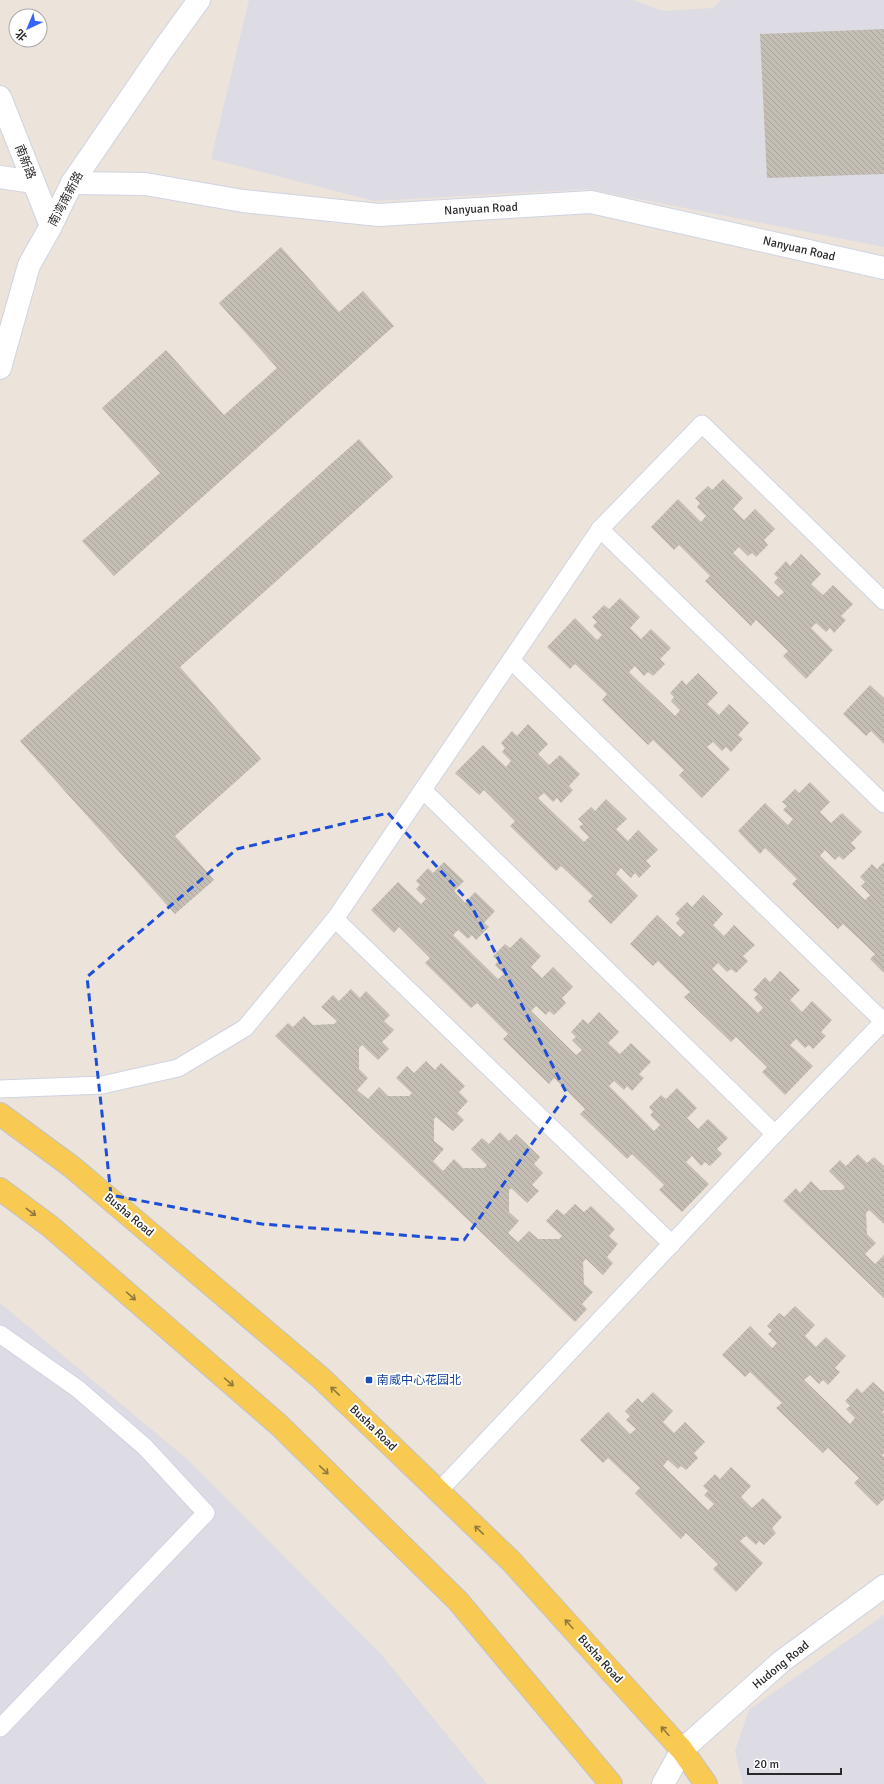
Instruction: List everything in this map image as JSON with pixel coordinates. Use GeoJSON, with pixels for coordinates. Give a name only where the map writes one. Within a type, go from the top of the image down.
{"type":"FeatureCollection","features":[{"type":"Feature","properties":{"kind":"main road","name":"Busha Road"},"geometry":{"type":"LineString","coordinates":[[0,1114],[72,1167],[322,1378],[511,1561],[682,1750],[706,1784]]}},
{"type":"Feature","properties":{"kind":"main road"},"geometry":{"type":"LineString","coordinates":[[0,1189],[51,1227],[279,1425],[458,1601],[611,1784]]}},
{"type":"Feature","properties":{"kind":"street","name":"南湾南新路"},"geometry":{"type":"LineString","coordinates":[[165,47],[182,0]]}},
{"type":"Feature","properties":{"kind":"street","name":"南湾南新路"},"geometry":{"type":"LineString","coordinates":[[0,368],[29,265],[51,226],[72,183],[199,0]]}},
{"type":"Feature","properties":{"kind":"street","name":"南新路"},"geometry":{"type":"LineString","coordinates":[[0,97],[51,226]]}},
{"type":"Feature","properties":{"kind":"street"},"geometry":{"type":"LineString","coordinates":[[0,177],[33,182]]}},
{"type":"Feature","properties":{"kind":"street","name":"Nanyuan Road"},"geometry":{"type":"LineString","coordinates":[[72,183],[145,184],[243,201],[379,215],[591,202],[884,268]]}},
{"type":"Feature","properties":{"kind":"street","name":"Hudong Road"},"geometry":{"type":"LineString","coordinates":[[663,1784],[682,1750],[782,1661],[884,1586]]}},
{"type":"Feature","properties":{"kind":"lane"},"geometry":{"type":"LineString","coordinates":[[0,1089],[102,1085],[178,1068],[245,1028],[335,919],[600,529],[702,424],[884,601]]}},
{"type":"Feature","properties":{"kind":"lane"},"geometry":{"type":"LineString","coordinates":[[600,529],[884,804]]}},
{"type":"Feature","properties":{"kind":"lane"},"geometry":{"type":"LineString","coordinates":[[439,1491],[775,1134],[884,1021],[511,660]]}},
{"type":"Feature","properties":{"kind":"lane"},"geometry":{"type":"LineString","coordinates":[[422,790],[775,1134]]}},
{"type":"Feature","properties":{"kind":"lane"},"geometry":{"type":"LineString","coordinates":[[335,919],[672,1244]]}},
{"type":"Feature","properties":{"kind":"lane"},"geometry":{"type":"LineString","coordinates":[[0,1334],[78,1389],[139,1442],[206,1513],[0,1728]]}},
{"type":"Feature","properties":{"kind":"highlighted area"},"geometry":{"type":"Polygon","coordinates":[[[388,813],[470,903],[567,1094],[464,1240],[262,1224],[111,1195],[87,977],[237,849],[388,813]]]}},
{"type":"Feature","properties":{"kind":"shaded area"},"geometry":{"type":"Polygon","coordinates":[[[249,0],[632,0],[664,11],[713,8],[721,0],[884,0],[884,247],[588,189],[374,201],[211,159],[249,0]]]}},
{"type":"Feature","properties":{"kind":"shaded area"},"geometry":{"type":"Polygon","coordinates":[[[0,1303],[187,1459],[381,1654],[487,1784],[0,1784],[0,1303]]]}},
{"type":"Feature","properties":{"kind":"shaded area"},"geometry":{"type":"Polygon","coordinates":[[[884,1615],[884,1784],[743,1784],[735,1751],[749,1710],[884,1615]]]}},
{"type":"Feature","properties":{"kind":"building"},"geometry":{"type":"Polygon","coordinates":[[[884,29],[884,174],[767,178],[760,34],[884,29]]]}},
{"type":"Feature","properties":{"kind":"building"},"geometry":{"type":"Polygon","coordinates":[[[281,247],[339,312],[363,291],[394,326],[114,576],[82,541],[160,473],[102,408],[166,350],[224,415],[277,368],[219,303],[281,247]]]}},
{"type":"Feature","properties":{"kind":"building"},"geometry":{"type":"Polygon","coordinates":[[[359,439],[393,477],[180,667],[261,759],[175,836],[214,880],[175,914],[20,741],[359,439]]]}},
{"type":"Feature","properties":{"kind":"building"},"geometry":{"type":"Polygon","coordinates":[[[723,479],[743,498],[733,509],[744,520],[755,509],[775,529],[764,540],[768,545],[756,557],[752,553],[748,556],[739,547],[733,553],[778,597],[784,592],[774,582],[778,578],[774,574],[786,561],[790,566],[801,554],[821,574],[811,584],[823,595],[833,585],[853,604],[841,616],[846,620],[834,633],[830,628],[826,632],[816,623],[811,628],[833,650],[806,679],[783,656],[788,651],[756,620],[751,626],[705,581],[710,576],[679,545],[674,550],[651,527],[678,499],[701,522],[706,516],[697,507],[700,503],[695,498],[708,486],[712,490],[723,479]]]}},
{"type":"Feature","properties":{"kind":"building"},"geometry":{"type":"Polygon","coordinates":[[[620,598],[640,617],[630,628],[641,639],[651,629],[671,648],[660,659],[665,664],[653,676],[648,672],[644,676],[635,666],[629,672],[675,716],[680,710],[671,701],[674,697],[670,693],[682,680],[686,685],[698,673],[718,693],[707,704],[719,715],[729,704],[749,723],[738,735],[743,739],[731,752],[726,747],[722,751],[713,742],[707,747],[730,769],[702,798],[679,775],[684,770],[653,740],[648,745],[602,700],[607,694],[575,664],[570,669],[547,647],[575,618],[597,640],[602,635],[593,626],[597,622],[592,617],[604,605],[609,609],[620,598]]]}},
{"type":"Feature","properties":{"kind":"building"},"geometry":{"type":"Polygon","coordinates":[[[870,685],[884,698],[884,744],[871,731],[866,736],[843,714],[870,685]]]}},
{"type":"Feature","properties":{"kind":"building"},"geometry":{"type":"Polygon","coordinates":[[[528,724],[548,744],[538,754],[549,765],[560,755],[580,774],[569,786],[573,790],[561,803],[557,798],[553,802],[544,793],[538,798],[584,842],[589,837],[579,827],[583,824],[578,819],[591,807],[595,811],[606,799],[627,819],[616,829],[628,841],[638,830],[658,850],[646,861],[651,866],[639,878],[635,873],[631,878],[621,868],[616,874],[638,896],[611,924],[588,901],[593,896],[561,866],[556,871],[510,826],[515,821],[484,790],[479,795],[455,773],[483,745],[506,767],[511,761],[502,752],[505,748],[501,743],[512,731],[517,736],[528,724]]]}},
{"type":"Feature","properties":{"kind":"building"},"geometry":{"type":"Polygon","coordinates":[[[810,782],[830,802],[820,812],[831,823],[842,813],[862,832],[851,843],[856,848],[843,860],[839,856],[835,860],[825,850],[820,856],[865,900],[870,895],[861,886],[865,882],[860,877],[872,864],[877,869],[884,862],[884,973],[870,959],[875,954],[843,924],[838,929],[792,884],[797,879],[765,848],[760,854],[738,831],[765,803],[788,825],[793,819],[783,810],[787,806],[782,802],[795,789],[799,793],[810,782]]]}},
{"type":"Feature","properties":{"kind":"building"},"geometry":{"type":"Polygon","coordinates":[[[444,862],[464,881],[454,891],[465,903],[475,892],[495,911],[484,923],[489,927],[476,940],[472,935],[468,939],[458,930],[453,935],[498,979],[504,974],[495,965],[498,961],[493,956],[505,944],[510,948],[521,937],[541,956],[531,967],[542,978],[553,967],[573,987],[562,998],[566,1003],[554,1015],[549,1011],[546,1015],[536,1006],[531,1011],[576,1055],[582,1050],[572,1040],[576,1037],[571,1032],[583,1019],[588,1024],[599,1012],[619,1032],[608,1043],[620,1054],[631,1043],[651,1062],[639,1074],[644,1078],[632,1091],[627,1086],[624,1090],[614,1081],[609,1086],[654,1131],[660,1125],[650,1115],[653,1112],[649,1107],[661,1095],[666,1099],[677,1088],[697,1108],[687,1118],[698,1129],[708,1119],[728,1138],[717,1149],[722,1154],[710,1166],[705,1162],[701,1166],[692,1156],[686,1162],[709,1184],[682,1212],[659,1190],[664,1185],[632,1154],[627,1159],[580,1114],[585,1109],[554,1078],[549,1084],[503,1039],[508,1034],[477,1003],[471,1008],[425,963],[430,958],[399,927],[394,933],[371,910],[398,882],[421,904],[426,899],[416,889],[420,885],[416,881],[428,868],[433,873],[444,862]]]}},
{"type":"Feature","properties":{"kind":"building"},"geometry":{"type":"Polygon","coordinates":[[[703,895],[723,914],[713,925],[724,936],[734,925],[755,945],[743,956],[748,961],[736,973],[731,969],[727,972],[718,963],[712,969],[758,1013],[763,1008],[754,998],[758,994],[753,990],[765,977],[770,982],[780,971],[800,990],[790,1000],[802,1012],[812,1001],[832,1020],[821,1032],[826,1036],[813,1049],[809,1045],[805,1048],[796,1039],[790,1045],[813,1066],[785,1095],[762,1072],[767,1067],[736,1037],[731,1042],[684,997],[690,992],[658,961],[653,966],[630,944],[657,915],[680,937],[685,932],[676,923],[680,919],[675,914],[687,902],[692,907],[703,895]]]}},
{"type":"Feature","properties":{"kind":"building"},"geometry":{"type":"Polygon","coordinates":[[[351,989],[360,998],[366,991],[390,1015],[384,1021],[394,1030],[382,1042],[389,1049],[378,1060],[362,1045],[359,1048],[359,1069],[368,1078],[357,1090],[368,1099],[379,1087],[388,1096],[409,1096],[412,1093],[396,1078],[407,1066],[414,1073],[426,1061],[435,1070],[441,1063],[465,1086],[459,1092],[468,1101],[457,1113],[464,1120],[453,1131],[436,1117],[434,1119],[434,1141],[444,1149],[433,1161],[443,1171],[454,1159],[463,1168],[484,1168],[487,1165],[471,1149],[482,1138],[489,1144],[500,1132],[509,1141],[516,1134],[540,1157],[534,1164],[543,1173],[532,1185],[539,1191],[527,1203],[511,1188],[509,1191],[509,1212],[519,1221],[508,1233],[518,1242],[529,1231],[538,1239],[559,1239],[562,1236],[546,1221],[557,1209],[564,1215],[575,1204],[584,1212],[591,1206],[615,1229],[609,1236],[618,1244],[607,1257],[613,1263],[603,1275],[586,1259],[583,1262],[584,1284],[593,1292],[582,1304],[587,1309],[575,1322],[275,1036],[288,1023],[293,1027],[304,1016],[313,1025],[334,1024],[337,1021],[321,1007],[333,995],[339,1001],[351,989]]]}},
{"type":"Feature","properties":{"kind":"building"},"geometry":{"type":"Polygon","coordinates":[[[858,1154],[867,1163],[874,1157],[884,1166],[884,1224],[869,1210],[866,1213],[867,1234],[876,1243],[865,1254],[875,1264],[884,1255],[884,1298],[783,1201],[796,1188],[800,1193],[811,1181],[820,1190],[842,1190],[845,1187],[829,1171],[840,1160],[846,1166],[858,1154]]]}},
{"type":"Feature","properties":{"kind":"building"},"geometry":{"type":"Polygon","coordinates":[[[795,1306],[815,1325],[805,1336],[816,1347],[826,1337],[846,1356],[835,1368],[840,1372],[828,1385],[823,1380],[819,1384],[810,1375],[804,1380],[850,1424],[855,1418],[846,1409],[850,1406],[845,1401],[857,1388],[862,1393],[873,1382],[884,1392],[884,1410],[882,1412],[884,1413],[884,1453],[882,1455],[884,1457],[884,1499],[877,1506],[854,1483],[859,1478],[828,1448],[823,1453],[776,1408],[782,1403],[750,1372],[745,1377],[722,1355],[750,1326],[772,1348],[777,1343],[768,1334],[772,1330],[767,1326],[779,1313],[784,1317],[795,1306]]]}},
{"type":"Feature","properties":{"kind":"building"},"geometry":{"type":"Polygon","coordinates":[[[653,1392],[673,1411],[663,1422],[674,1433],[685,1422],[705,1442],[694,1453],[698,1458],[686,1470],[681,1466],[678,1469],[668,1460],[663,1466],[708,1510],[714,1504],[704,1495],[708,1491],[703,1486],[715,1474],[720,1479],[731,1467],[751,1486],[741,1497],[752,1508],[763,1498],[782,1517],[772,1528],[776,1533],[764,1545],[759,1541],[756,1545],[746,1536],[740,1541],[763,1563],[736,1592],[713,1569],[718,1564],[686,1533],[681,1539],[635,1493],[640,1488],[608,1458],[603,1463],[580,1440],[608,1412],[630,1434],[636,1429],[626,1420],[630,1416],[625,1411],[638,1398],[642,1403],[653,1392]]]}},
{"type":"Feature","properties":{"kind":"place","name":"南威中心花园北"},"geometry":{"type":"Point","coordinates":[369,1380]}}]}
